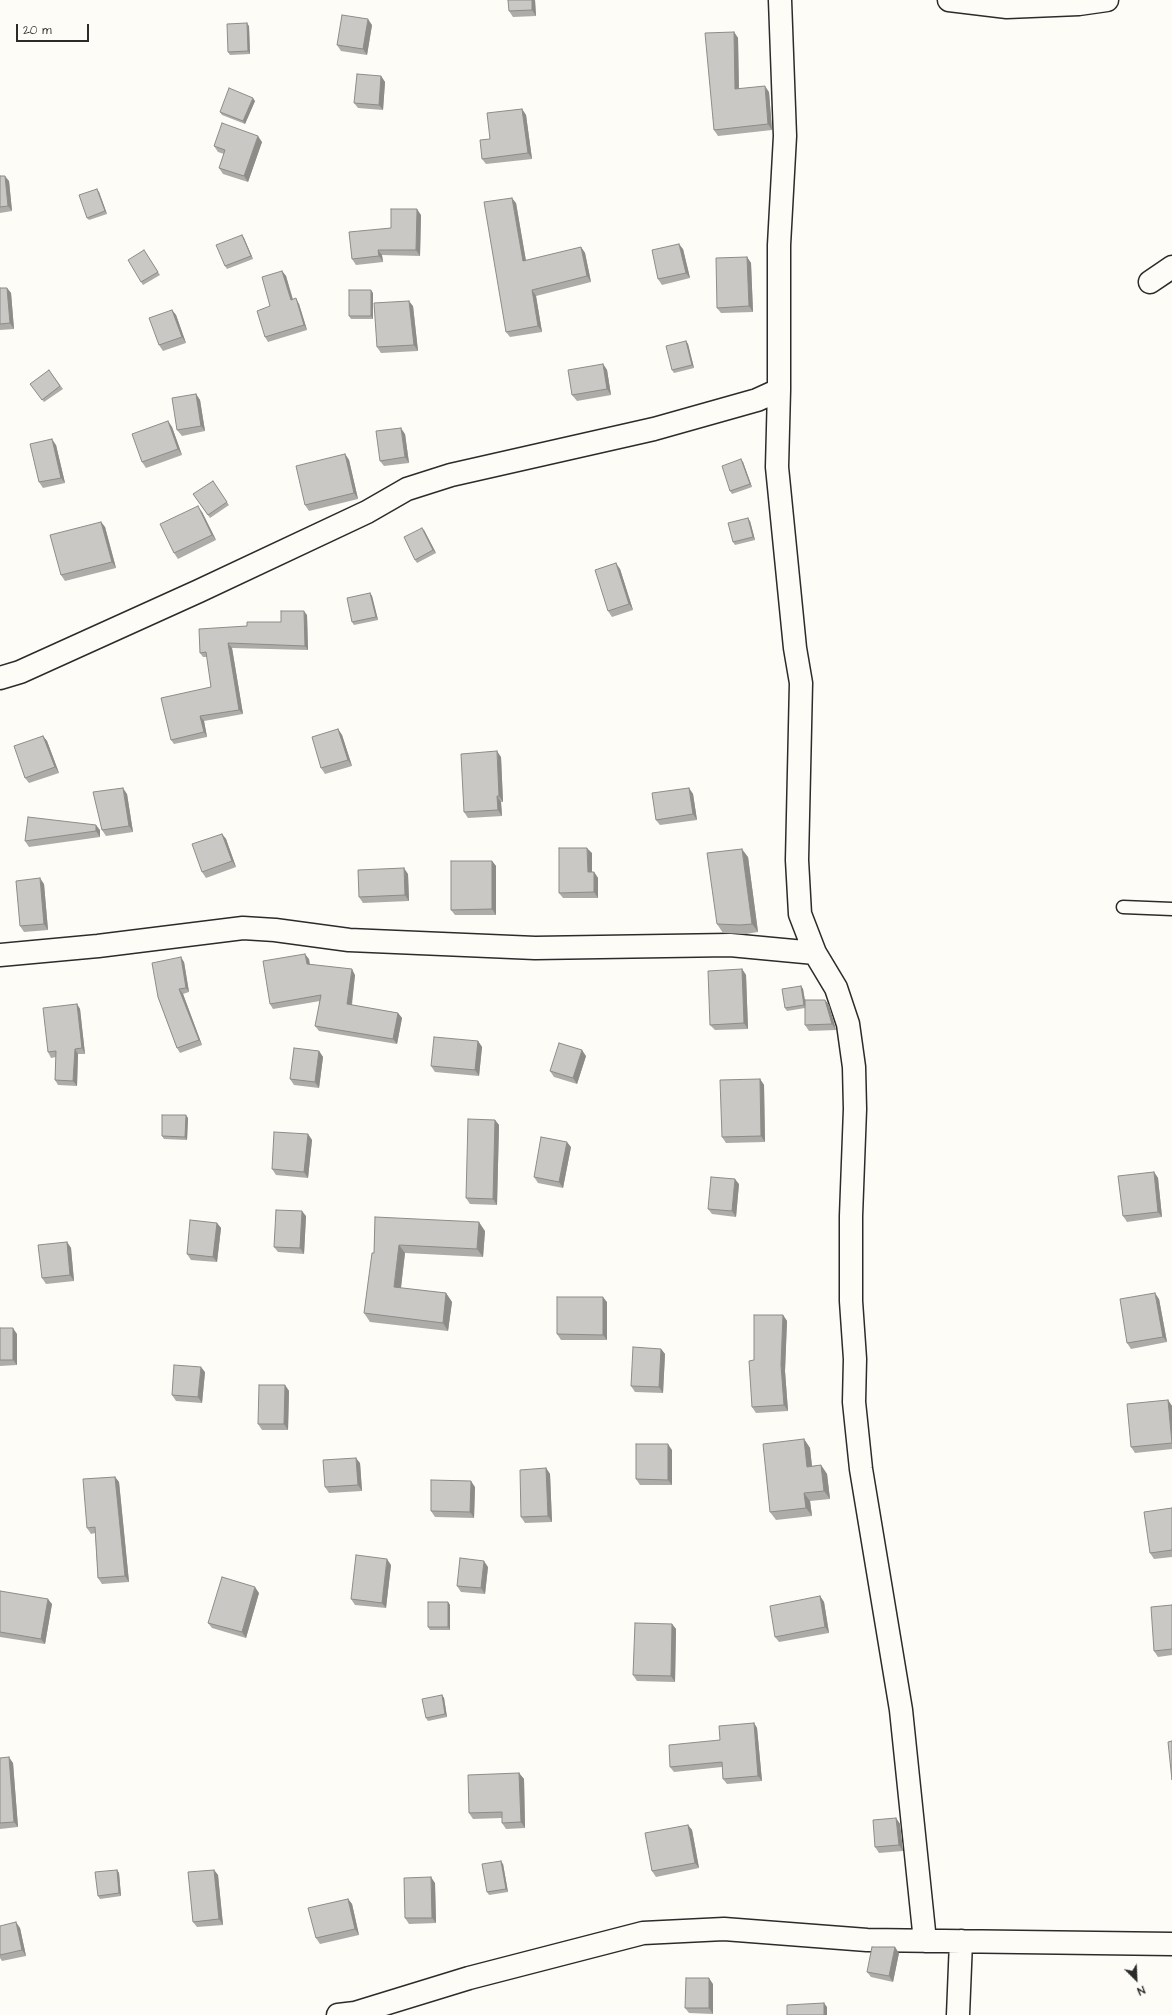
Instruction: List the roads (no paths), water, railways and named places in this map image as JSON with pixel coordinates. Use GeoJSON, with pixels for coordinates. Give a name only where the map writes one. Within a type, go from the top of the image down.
{"type":"FeatureCollection","features":[{"type":"Feature","properties":{"kind":"street"},"geometry":{"type":"LineString","coordinates":[[780,0],[785,136],[779,245],[779,390],[777,467],[795,648],[801,683],[797,860],[800,914],[815,953],[836,988],[848,1024],[854,1067],[856,1109],[851,1294],[855,1359],[854,1402],[861,1469],[901,1710],[925,1941]]}},
{"type":"Feature","properties":{"kind":"street"},"geometry":{"type":"LineString","coordinates":[[949,0],[1006,7],[1079,4],[1107,0]]}},
{"type":"Feature","properties":{"kind":"street"},"geometry":{"type":"LineString","coordinates":[[1150,282],[1172,267]]}},
{"type":"Feature","properties":{"kind":"street"},"geometry":{"type":"LineString","coordinates":[[0,678],[20,672],[206,587],[367,512],[407,489],[451,475],[654,429],[757,400],[779,390]]}},
{"type":"Feature","properties":{"kind":"street"},"geometry":{"type":"LineString","coordinates":[[0,955],[98,946],[243,928],[275,930],[349,940],[535,948],[730,945],[815,953]]}},
{"type":"Feature","properties":{"kind":"street"},"geometry":{"type":"LineString","coordinates":[[338,2015],[355,2013],[469,1978],[643,1934],[724,1929],[867,1940],[1172,1944]]}},
{"type":"Feature","properties":{"kind":"street"},"geometry":{"type":"LineString","coordinates":[[958,2015],[961,1941]]}},
{"type":"Feature","properties":{"kind":"lane"},"geometry":{"type":"LineString","coordinates":[[1123,907],[1172,909]]}}]}
